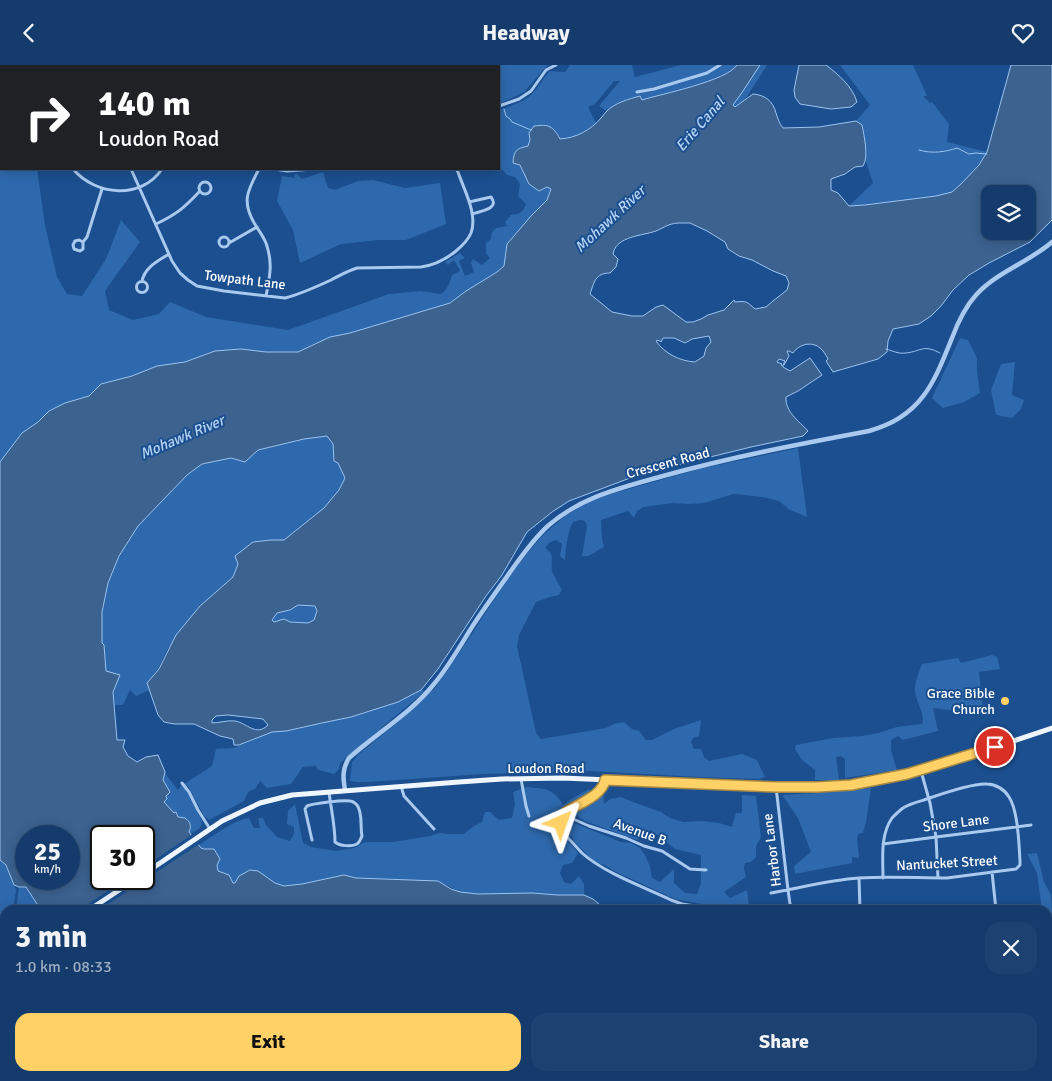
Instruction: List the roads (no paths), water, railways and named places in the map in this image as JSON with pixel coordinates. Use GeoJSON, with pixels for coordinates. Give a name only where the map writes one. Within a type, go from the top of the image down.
{"type":"FeatureCollection","features":[{"type":"Feature","properties":{"kind":"main road","name":"Loudon Road"},"geometry":{"type":"LineString","coordinates":[[155,866],[210,829],[242,811],[260,803],[292,795],[459,782],[562,778],[776,787],[851,785],[921,770],[1052,728]]}},
{"type":"Feature","properties":{"kind":"main road"},"geometry":{"type":"LineString","coordinates":[[97,905],[119,890]]}},
{"type":"Feature","properties":{"kind":"street"},"geometry":{"type":"LineString","coordinates":[[500,106],[519,99],[531,91],[546,70],[556,65]]}},
{"type":"Feature","properties":{"kind":"street"},"geometry":{"type":"LineString","coordinates":[[637,91],[654,89],[707,73],[720,65]]}},
{"type":"Feature","properties":{"kind":"street"},"geometry":{"type":"LineString","coordinates":[[74,170],[86,180],[102,189],[113,191],[125,191],[139,187],[150,181],[161,170]]}},
{"type":"Feature","properties":{"kind":"street","name":"Towpath Lane"},"geometry":{"type":"LineString","coordinates":[[131,170],[176,269],[180,273],[198,286],[285,298],[294,296],[357,268],[413,268],[430,266],[449,257],[471,233],[473,223],[469,202],[457,170]]}},
{"type":"Feature","properties":{"kind":"street"},"geometry":{"type":"LineString","coordinates":[[258,170],[251,184],[247,200],[248,210],[266,243],[271,268],[266,296]]}},
{"type":"Feature","properties":{"kind":"street"},"geometry":{"type":"LineString","coordinates":[[280,170],[306,170]]}},
{"type":"Feature","properties":{"kind":"street"},"geometry":{"type":"LineString","coordinates":[[202,182],[207,182],[210,185],[211,189],[207,193],[203,194],[200,191],[198,187],[202,182]]}},
{"type":"Feature","properties":{"kind":"street"},"geometry":{"type":"LineString","coordinates":[[83,242],[87,237],[102,189]]}},
{"type":"Feature","properties":{"kind":"street"},"geometry":{"type":"LineString","coordinates":[[156,223],[171,217],[200,191]]}},
{"type":"Feature","properties":{"kind":"street"},"geometry":{"type":"LineString","coordinates":[[469,202],[491,197],[494,201],[493,206],[472,214]]}},
{"type":"Feature","properties":{"kind":"street"},"geometry":{"type":"LineString","coordinates":[[229,243],[257,227]]}},
{"type":"Feature","properties":{"kind":"street","name":"Crescent Road"},"geometry":{"type":"LineString","coordinates":[[345,790],[343,772],[349,758],[411,708],[434,685],[534,539],[563,514],[582,502],[605,493],[695,467],[869,431],[884,427],[895,421],[908,412],[924,396],[933,383],[962,314],[976,295],[991,281],[1052,242]]}},
{"type":"Feature","properties":{"kind":"street"},"geometry":{"type":"LineString","coordinates":[[142,281],[149,268],[169,254]]}},
{"type":"Feature","properties":{"kind":"street"},"geometry":{"type":"LineString","coordinates":[[921,770],[929,798],[936,837],[938,878]]}},
{"type":"Feature","properties":{"kind":"street"},"geometry":{"type":"LineString","coordinates":[[521,779],[529,816]]}},
{"type":"Feature","properties":{"kind":"street"},"geometry":{"type":"LineString","coordinates":[[605,780],[600,791],[566,812],[562,817],[561,823],[563,831],[577,848],[592,861],[671,900],[688,905]]}},
{"type":"Feature","properties":{"kind":"street"},"geometry":{"type":"LineString","coordinates":[[182,783],[210,829]]}},
{"type":"Feature","properties":{"kind":"street","name":"Nantucket Street"},"geometry":{"type":"LineString","coordinates":[[771,893],[859,878],[882,878],[938,878],[992,873],[1018,868],[1020,865],[1014,807],[1009,797],[1002,790],[993,785],[986,784],[948,792],[904,807],[892,818],[885,834],[882,878]]}},
{"type":"Feature","properties":{"kind":"street"},"geometry":{"type":"LineString","coordinates":[[401,786],[404,796],[434,829]]}},
{"type":"Feature","properties":{"kind":"street","name":"Harbor Lane"},"geometry":{"type":"LineString","coordinates":[[776,787],[790,905]]}},
{"type":"Feature","properties":{"kind":"street"},"geometry":{"type":"LineString","coordinates":[[312,840],[306,807],[310,804],[331,802],[350,801],[357,805],[360,814],[362,836],[359,843],[340,845],[335,842],[335,832],[331,802],[329,791]]}},
{"type":"Feature","properties":{"kind":"street","name":"Avenue B"},"geometry":{"type":"LineString","coordinates":[[566,812],[571,818],[589,826],[626,837],[644,846],[662,851],[690,869],[706,870]]}},
{"type":"Feature","properties":{"kind":"street","name":"Shore Lane"},"geometry":{"type":"LineString","coordinates":[[883,844],[1032,825]]}},
{"type":"Feature","properties":{"kind":"street"},"geometry":{"type":"LineString","coordinates":[[992,873],[995,905]]}},
{"type":"Feature","properties":{"kind":"street"},"geometry":{"type":"LineString","coordinates":[[859,878],[860,905]]}},
{"type":"Feature","properties":{"kind":"water"},"geometry":{"type":"Polygon","coordinates":[[[737,65],[760,65],[733,105],[735,107],[753,94],[765,97],[771,102],[783,128],[819,127],[856,121],[862,125],[866,152],[863,166],[855,167],[845,174],[831,179],[831,190],[838,193],[849,206],[936,196],[952,192],[979,165],[987,152],[1011,65],[1052,65],[1052,220],[1036,236],[1036,185],[981,185],[981,240],[1032,240],[1030,242],[969,275],[953,290],[931,316],[919,324],[893,329],[888,341],[887,352],[878,359],[833,372],[826,361],[828,359],[825,354],[817,346],[810,344],[799,347],[793,353],[787,351],[789,356],[784,365],[785,361],[779,359],[777,362],[782,364],[783,367],[790,371],[810,358],[822,375],[786,397],[790,412],[808,431],[803,436],[751,447],[630,478],[569,501],[552,512],[527,532],[502,575],[438,669],[421,690],[398,702],[351,717],[286,731],[272,732],[239,745],[234,745],[233,739],[220,736],[194,724],[164,722],[158,715],[147,683],[159,669],[176,635],[200,606],[233,577],[238,564],[235,556],[253,542],[284,540],[324,508],[339,490],[345,478],[338,463],[334,461],[333,444],[327,436],[304,439],[258,450],[245,462],[231,458],[202,464],[187,475],[138,526],[119,556],[108,583],[102,612],[102,643],[104,645],[106,671],[120,675],[113,692],[117,740],[125,740],[123,747],[128,756],[137,762],[146,757],[158,755],[165,772],[163,780],[170,792],[164,802],[174,813],[176,812],[178,817],[185,818],[188,821],[190,824],[189,832],[201,848],[214,849],[220,859],[217,865],[218,871],[229,875],[233,883],[235,883],[239,876],[250,870],[258,871],[275,883],[284,886],[344,875],[356,878],[438,881],[460,892],[478,894],[532,893],[584,895],[600,905],[38,905],[28,890],[80,890],[80,825],[15,825],[14,885],[6,865],[0,860],[0,462],[22,433],[38,422],[49,411],[65,403],[89,396],[101,384],[132,376],[157,366],[185,362],[215,351],[241,349],[266,352],[298,352],[330,337],[350,333],[450,303],[504,266],[507,244],[547,200],[551,189],[547,187],[539,191],[529,184],[520,165],[513,163],[516,151],[528,146],[530,140],[529,133],[534,126],[543,125],[550,127],[560,139],[572,137],[588,130],[609,109],[622,102],[640,96],[642,100],[708,82],[731,71],[737,65]],[[690,223],[672,224],[656,231],[624,240],[615,248],[613,254],[618,259],[616,267],[610,273],[605,273],[598,277],[590,294],[612,312],[643,316],[656,307],[663,305],[686,322],[693,322],[724,310],[734,300],[735,302],[746,302],[755,309],[766,307],[787,290],[789,283],[786,276],[739,256],[728,249],[725,242],[690,223]],[[709,336],[692,339],[685,343],[674,338],[663,338],[661,342],[656,341],[673,356],[695,362],[704,356],[706,348],[711,342],[709,336]],[[298,605],[290,610],[277,613],[272,620],[274,622],[284,619],[290,622],[308,623],[314,620],[317,611],[315,606],[298,605]],[[228,715],[216,716],[212,723],[235,721],[255,730],[268,725],[263,719],[228,715]]]}},
{"type":"Feature","properties":{"kind":"water"},"geometry":{"type":"Polygon","coordinates":[[[799,65],[826,65],[848,86],[857,102],[851,107],[831,109],[800,104],[795,97],[794,90],[799,65]]]}},
{"type":"Feature","properties":{"kind":"waterway"},"geometry":{"type":"LineString","coordinates":[[504,109],[506,116],[512,122],[531,130]]}},
{"type":"Feature","properties":{"kind":"waterway"},"geometry":{"type":"LineString","coordinates":[[919,150],[938,152],[957,148],[969,154],[987,154]]}},
{"type":"Feature","properties":{"kind":"waterway"},"geometry":{"type":"LineString","coordinates":[[886,349],[903,353],[930,349],[940,353]]}},
{"type":"Feature","properties":{"kind":"place","name":"Grace Bible Church"},"geometry":{"type":"Point","coordinates":[1005,701]}},
{"type":"Feature","properties":{"kind":"water label","name":"Erie Canal"},"geometry":{"type":"Point","coordinates":[700,124]}},
{"type":"Feature","properties":{"kind":"water label","name":"Mohawk River"},"geometry":{"type":"Point","coordinates":[610,219]}},
{"type":"Feature","properties":{"kind":"water label","name":"Mohawk River"},"geometry":{"type":"Point","coordinates":[182,437]}}]}
